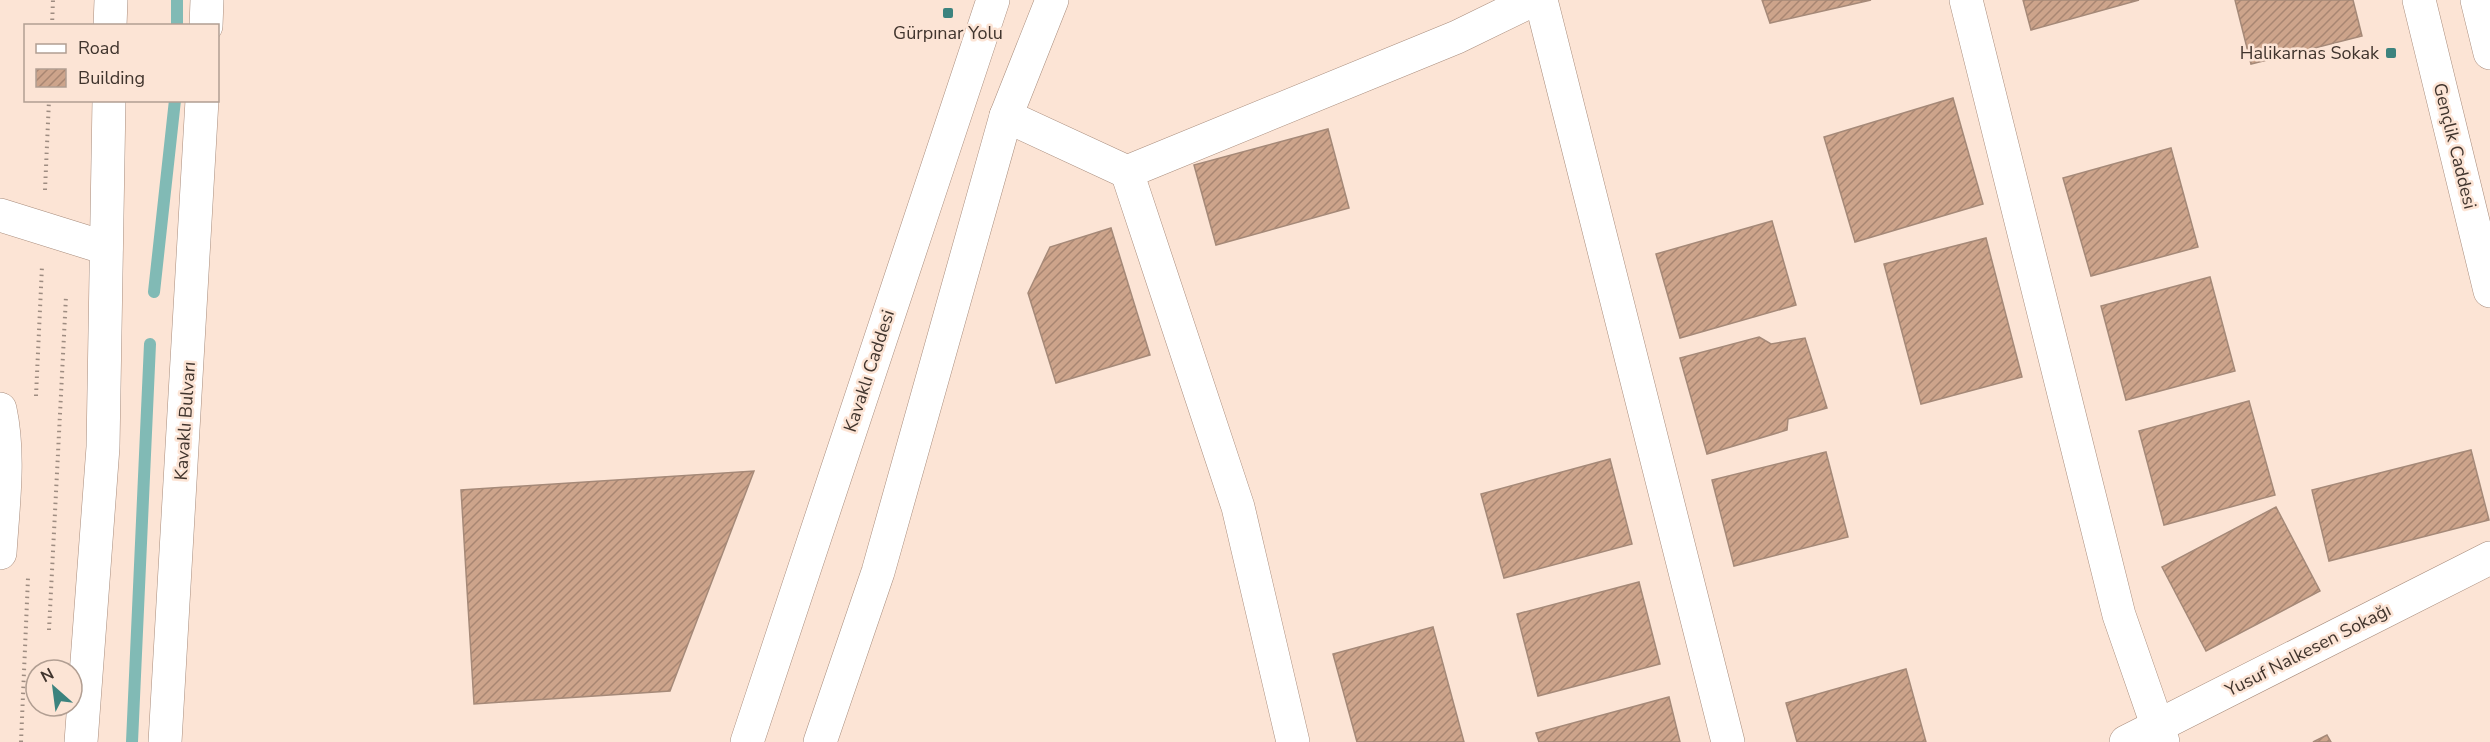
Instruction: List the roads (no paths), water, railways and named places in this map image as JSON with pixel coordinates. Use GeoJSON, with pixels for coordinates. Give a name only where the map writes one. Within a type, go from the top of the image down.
{"type":"FeatureCollection","features":[{"type":"Feature","properties":{"kind":"street"},"geometry":{"type":"LineString","coordinates":[[110,24],[111,0]]}},
{"type":"Feature","properties":{"kind":"street"},"geometry":{"type":"LineString","coordinates":[[206,24],[207,0]]}},
{"type":"Feature","properties":{"kind":"street","name":"Kavaklı Caddesi"},"geometry":{"type":"LineString","coordinates":[[747,742],[993,0]]}},
{"type":"Feature","properties":{"kind":"street"},"geometry":{"type":"LineString","coordinates":[[829,735],[878,572],[1006,116],[1052,0]]}},
{"type":"Feature","properties":{"kind":"street"},"geometry":{"type":"LineString","coordinates":[[1127,172],[1457,37],[1533,0]]}},
{"type":"Feature","properties":{"kind":"street"},"geometry":{"type":"LineString","coordinates":[[1541,0],[1728,742]]}},
{"type":"Feature","properties":{"kind":"street"},"geometry":{"type":"LineString","coordinates":[[1966,0],[2119,615],[2161,734]]}},
{"type":"Feature","properties":{"kind":"street","name":"Gençlik Caddesi"},"geometry":{"type":"LineString","coordinates":[[2419,0],[2490,291]]}},
{"type":"Feature","properties":{"kind":"street"},"geometry":{"type":"LineString","coordinates":[[2477,0],[2490,53]]}},
{"type":"Feature","properties":{"kind":"street"},"geometry":{"type":"LineString","coordinates":[[81,742],[103,447],[109,102]]}},
{"type":"Feature","properties":{"kind":"street","name":"Kavaklı Bulvarı"},"geometry":{"type":"LineString","coordinates":[[165,742],[202,102]]}},
{"type":"Feature","properties":{"kind":"street"},"geometry":{"type":"LineString","coordinates":[[1006,116],[1127,172],[1238,507],[1293,742]]}},
{"type":"Feature","properties":{"kind":"street"},"geometry":{"type":"LineString","coordinates":[[0,215],[106,249]]}},
{"type":"Feature","properties":{"kind":"street"},"geometry":{"type":"LineString","coordinates":[[0,409],[4,426],[0,553]]}},
{"type":"Feature","properties":{"kind":"street","name":"Yusuf Nalkesen Sokağı"},"geometry":{"type":"LineString","coordinates":[[2126,742],[2161,734],[2490,558]]}},
{"type":"Feature","properties":{"kind":"waterway"},"geometry":{"type":"LineString","coordinates":[[177,0],[177,24]]}},
{"type":"Feature","properties":{"kind":"waterway"},"geometry":{"type":"LineString","coordinates":[[154,292],[175,102]]}},
{"type":"Feature","properties":{"kind":"waterway"},"geometry":{"type":"LineString","coordinates":[[132,742],[150,344]]}},
{"type":"Feature","properties":{"kind":"place","name":"Gürpınar Yolu"},"geometry":{"type":"Point","coordinates":[948,13]}},
{"type":"Feature","properties":{"kind":"place","name":"Halikarnas Sokak"},"geometry":{"type":"Point","coordinates":[2391,53]}}]}
